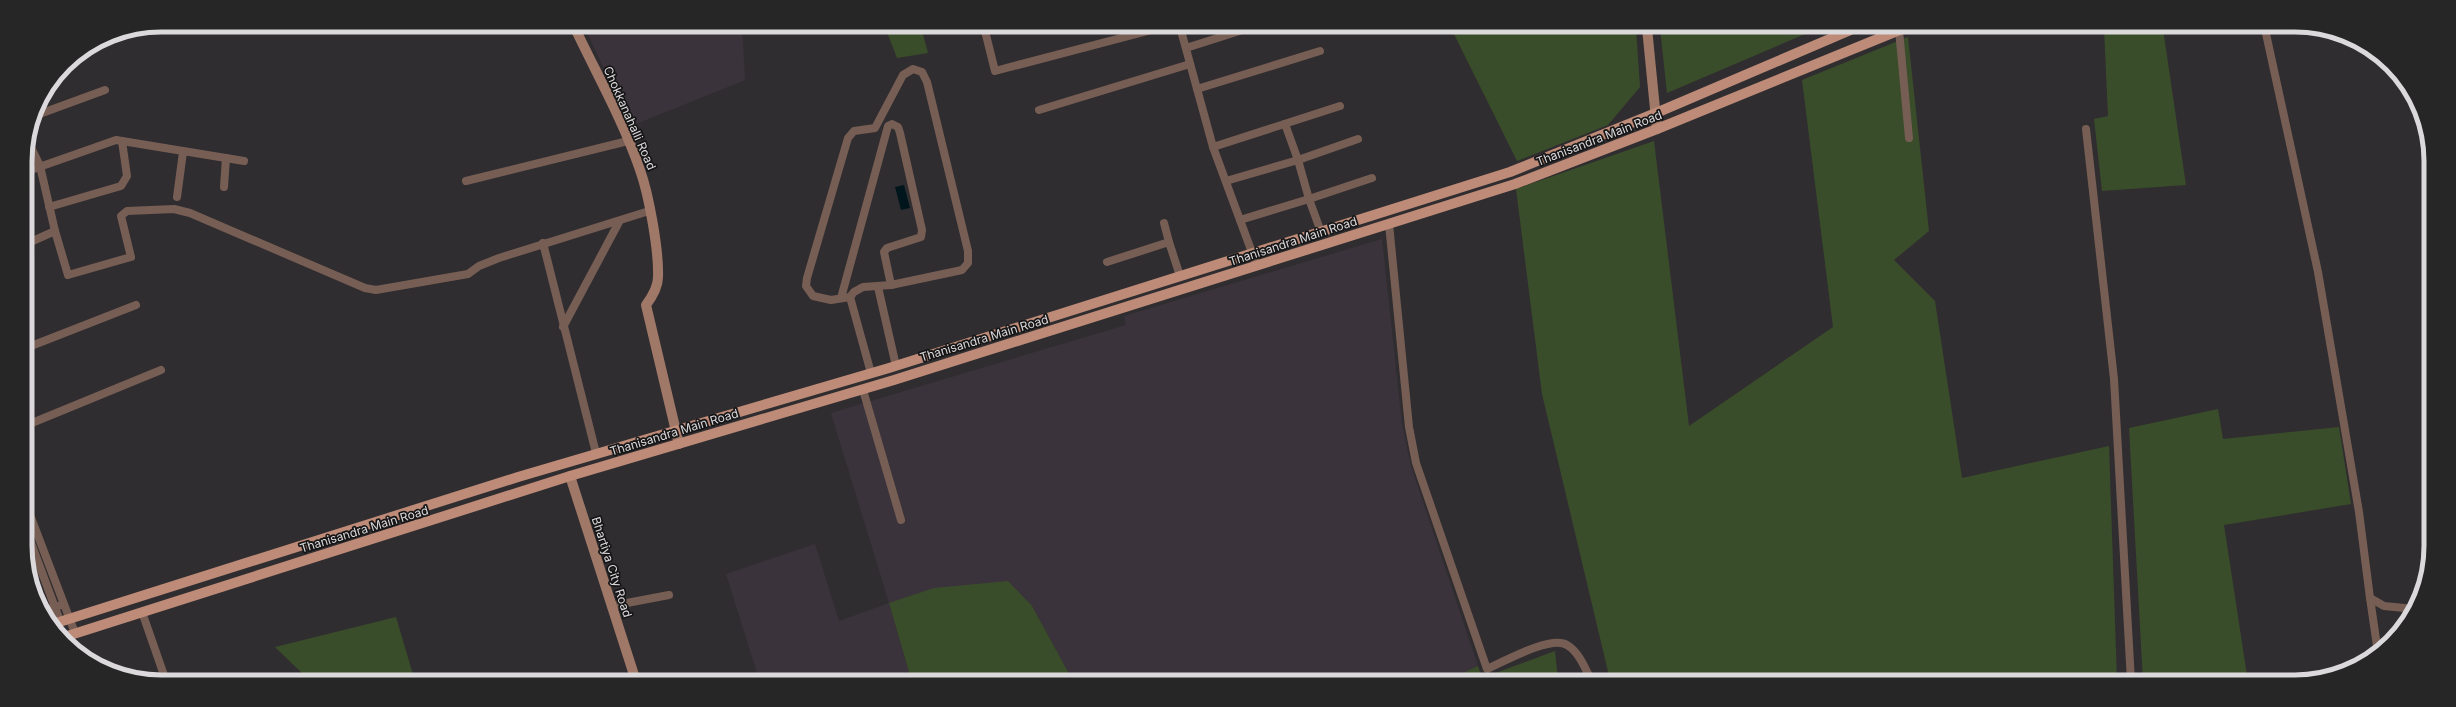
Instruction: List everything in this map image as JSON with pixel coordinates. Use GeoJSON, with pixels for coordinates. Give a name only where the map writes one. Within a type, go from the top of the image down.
{"type":"FeatureCollection","features":[{"type":"Feature","properties":{"kind":"main road","name":"Thanisandra Main Road"},"geometry":{"type":"LineString","coordinates":[[61,621],[596,453],[675,432],[896,366],[1510,172],[1656,113],[1846,32]]}},
{"type":"Feature","properties":{"kind":"main road","name":"Thanisandra Main Road"},"geometry":{"type":"LineString","coordinates":[[69,636],[567,477],[863,390],[1515,184],[1657,129],[1894,32]]}},
{"type":"Feature","properties":{"kind":"street","name":"Chokkanahalli Road"},"geometry":{"type":"LineString","coordinates":[[577,32],[640,170],[649,211],[658,279],[654,295],[646,305],[675,432]]}},
{"type":"Feature","properties":{"kind":"street"},"geometry":{"type":"LineString","coordinates":[[985,32],[995,71],[1144,32]]}},
{"type":"Feature","properties":{"kind":"street"},"geometry":{"type":"LineString","coordinates":[[1181,32],[1213,147],[1257,266]]}},
{"type":"Feature","properties":{"kind":"street"},"geometry":{"type":"LineString","coordinates":[[1186,48],[1236,32]]}},
{"type":"Feature","properties":{"kind":"street"},"geometry":{"type":"LineString","coordinates":[[1647,32],[1657,129]]}},
{"type":"Feature","properties":{"kind":"street"},"geometry":{"type":"LineString","coordinates":[[1901,32],[1909,138]]}},
{"type":"Feature","properties":{"kind":"street"},"geometry":{"type":"LineString","coordinates":[[2266,32],[2318,272],[2359,512],[2377,645]]}},
{"type":"Feature","properties":{"kind":"street"},"geometry":{"type":"LineString","coordinates":[[1197,89],[1320,51]]}},
{"type":"Feature","properties":{"kind":"street"},"geometry":{"type":"LineString","coordinates":[[1039,110],[1190,64]]}},
{"type":"Feature","properties":{"kind":"street"},"geometry":{"type":"LineString","coordinates":[[913,69],[922,72],[927,82],[968,251],[968,263],[962,270],[878,287],[864,287],[845,297],[831,300],[813,296],[806,286],[807,278],[848,138],[854,131],[876,128],[903,75],[913,69]]}},
{"type":"Feature","properties":{"kind":"street"},"geometry":{"type":"LineString","coordinates":[[41,113],[105,90]]}},
{"type":"Feature","properties":{"kind":"street"},"geometry":{"type":"LineString","coordinates":[[1213,147],[1340,106]]}},
{"type":"Feature","properties":{"kind":"street"},"geometry":{"type":"LineString","coordinates":[[871,373],[845,297],[888,126],[892,124],[898,126],[900,133],[922,230],[922,237],[887,248],[884,252],[891,285]]}},
{"type":"Feature","properties":{"kind":"street"},"geometry":{"type":"LineString","coordinates":[[1285,124],[1321,232]]}},
{"type":"Feature","properties":{"kind":"street"},"geometry":{"type":"LineString","coordinates":[[2086,129],[2114,379],[2132,675]]}},
{"type":"Feature","properties":{"kind":"street"},"geometry":{"type":"LineString","coordinates":[[1226,181],[1298,160],[1358,139]]}},
{"type":"Feature","properties":{"kind":"street"},"geometry":{"type":"LineString","coordinates":[[32,169],[116,140],[244,161]]}},
{"type":"Feature","properties":{"kind":"street"},"geometry":{"type":"LineString","coordinates":[[49,207],[121,186],[127,176],[122,141]]}},
{"type":"Feature","properties":{"kind":"street"},"geometry":{"type":"LineString","coordinates":[[466,181],[628,141]]}},
{"type":"Feature","properties":{"kind":"street"},"geometry":{"type":"LineString","coordinates":[[32,150],[40,166],[55,231],[68,275],[131,257],[121,216],[127,211],[183,211],[365,288],[376,290],[468,274],[487,262],[543,243],[619,222],[649,211]]}},
{"type":"Feature","properties":{"kind":"street"},"geometry":{"type":"LineString","coordinates":[[177,196],[183,152]]}},
{"type":"Feature","properties":{"kind":"street"},"geometry":{"type":"LineString","coordinates":[[224,187],[226,158]]}},
{"type":"Feature","properties":{"kind":"street"},"geometry":{"type":"LineString","coordinates":[[1240,220],[1372,178]]}},
{"type":"Feature","properties":{"kind":"street"},"geometry":{"type":"LineString","coordinates":[[563,327],[619,222]]}},
{"type":"Feature","properties":{"kind":"street"},"geometry":{"type":"LineString","coordinates":[[1164,223],[1180,276]]}},
{"type":"Feature","properties":{"kind":"street"},"geometry":{"type":"LineString","coordinates":[[1389,224],[1409,427],[1416,463],[1487,669],[1541,646],[1558,642],[1566,644],[1574,650],[1588,675]]}},
{"type":"Feature","properties":{"kind":"street"},"geometry":{"type":"LineString","coordinates":[[32,241],[55,231]]}},
{"type":"Feature","properties":{"kind":"street"},"geometry":{"type":"LineString","coordinates":[[1107,262],[1169,242]]}},
{"type":"Feature","properties":{"kind":"street"},"geometry":{"type":"LineString","coordinates":[[543,243],[596,453]]}},
{"type":"Feature","properties":{"kind":"street"},"geometry":{"type":"LineString","coordinates":[[878,287],[896,366]]}},
{"type":"Feature","properties":{"kind":"street"},"geometry":{"type":"LineString","coordinates":[[32,346],[136,306]]}},
{"type":"Feature","properties":{"kind":"street"},"geometry":{"type":"LineString","coordinates":[[32,423],[161,370]]}},
{"type":"Feature","properties":{"kind":"street"},"geometry":{"type":"LineString","coordinates":[[863,390],[901,520]]}},
{"type":"Feature","properties":{"kind":"street"},"geometry":{"type":"LineString","coordinates":[[675,432],[679,444]]}},
{"type":"Feature","properties":{"kind":"street"},"geometry":{"type":"LineString","coordinates":[[563,464],[567,477]]}},
{"type":"Feature","properties":{"kind":"street","name":"Bhartiya City Road"},"geometry":{"type":"LineString","coordinates":[[567,477],[611,606],[628,675]]}},
{"type":"Feature","properties":{"kind":"street","name":"Bhartiya City Road"},"geometry":{"type":"LineString","coordinates":[[567,477],[623,651],[634,675]]}},
{"type":"Feature","properties":{"kind":"street"},"geometry":{"type":"LineString","coordinates":[[32,520],[64,604],[61,621]]}},
{"type":"Feature","properties":{"kind":"street"},"geometry":{"type":"LineString","coordinates":[[32,546],[61,621],[75,634]]}},
{"type":"Feature","properties":{"kind":"street"},"geometry":{"type":"LineString","coordinates":[[33,562],[37,560]]}},
{"type":"Feature","properties":{"kind":"street"},"geometry":{"type":"LineString","coordinates":[[611,606],[669,594]]}},
{"type":"Feature","properties":{"kind":"street"},"geometry":{"type":"LineString","coordinates":[[2370,598],[2384,606],[2408,608]]}},
{"type":"Feature","properties":{"kind":"street"},"geometry":{"type":"LineString","coordinates":[[49,609],[64,604]]}},
{"type":"Feature","properties":{"kind":"street"},"geometry":{"type":"LineString","coordinates":[[142,612],[164,675]]}},
{"type":"Feature","properties":{"kind":"shaded area"},"geometry":{"type":"Polygon","coordinates":[[[587,32],[742,32],[745,80],[631,126],[587,32]]]}},
{"type":"Feature","properties":{"kind":"shaded area"},"geometry":{"type":"Polygon","coordinates":[[[1382,239],[1402,424],[1411,466],[1478,666],[1458,675],[1070,675],[1032,606],[889,603],[831,413],[1126,325],[1124,316],[1382,239]]]}},
{"type":"Feature","properties":{"kind":"shaded area"},"geometry":{"type":"Polygon","coordinates":[[[815,544],[839,621],[889,603],[910,675],[758,675],[726,574],[815,544]]]}},
{"type":"Feature","properties":{"kind":"green space"},"geometry":{"type":"Polygon","coordinates":[[[887,32],[922,32],[928,53],[897,58],[887,32]]]}},
{"type":"Feature","properties":{"kind":"green space"},"geometry":{"type":"Polygon","coordinates":[[[1453,32],[1636,32],[1640,87],[1608,125],[1517,161],[1453,32]]]}},
{"type":"Feature","properties":{"kind":"green space"},"geometry":{"type":"Polygon","coordinates":[[[1660,32],[1810,32],[1667,93],[1660,32]]]}},
{"type":"Feature","properties":{"kind":"green space"},"geometry":{"type":"Polygon","coordinates":[[[2104,32],[2163,32],[2186,185],[2102,191],[2094,119],[2108,116],[2104,32]]]}},
{"type":"Feature","properties":{"kind":"green space"},"geometry":{"type":"Polygon","coordinates":[[[1908,37],[1929,231],[1894,260],[1935,301],[1962,478],[2109,446],[2117,675],[1609,675],[1542,394],[1516,189],[1654,141],[1689,426],[1833,327],[1802,80],[1908,37]]]}},
{"type":"Feature","properties":{"kind":"green space"},"geometry":{"type":"Polygon","coordinates":[[[2218,409],[2223,439],[2339,427],[2351,504],[2224,525],[2247,675],[2143,675],[2129,428],[2218,409]]]}},
{"type":"Feature","properties":{"kind":"green space"},"geometry":{"type":"Polygon","coordinates":[[[1008,581],[1032,606],[1070,675],[910,675],[889,603],[934,588],[1008,581]]]}},
{"type":"Feature","properties":{"kind":"green space"},"geometry":{"type":"Polygon","coordinates":[[[396,617],[413,675],[304,675],[275,647],[396,617]]]}},
{"type":"Feature","properties":{"kind":"green space"},"geometry":{"type":"Polygon","coordinates":[[[1555,651],[1557,675],[1490,675],[1555,651]]]}},
{"type":"Feature","properties":{"kind":"green space"},"geometry":{"type":"Polygon","coordinates":[[[1478,666],[1481,675],[1458,675],[1478,666]]]}},
{"type":"Feature","properties":{"kind":"water"},"geometry":{"type":"Polygon","coordinates":[[[904,185],[910,208],[901,210],[895,187],[904,185]]]}}]}
